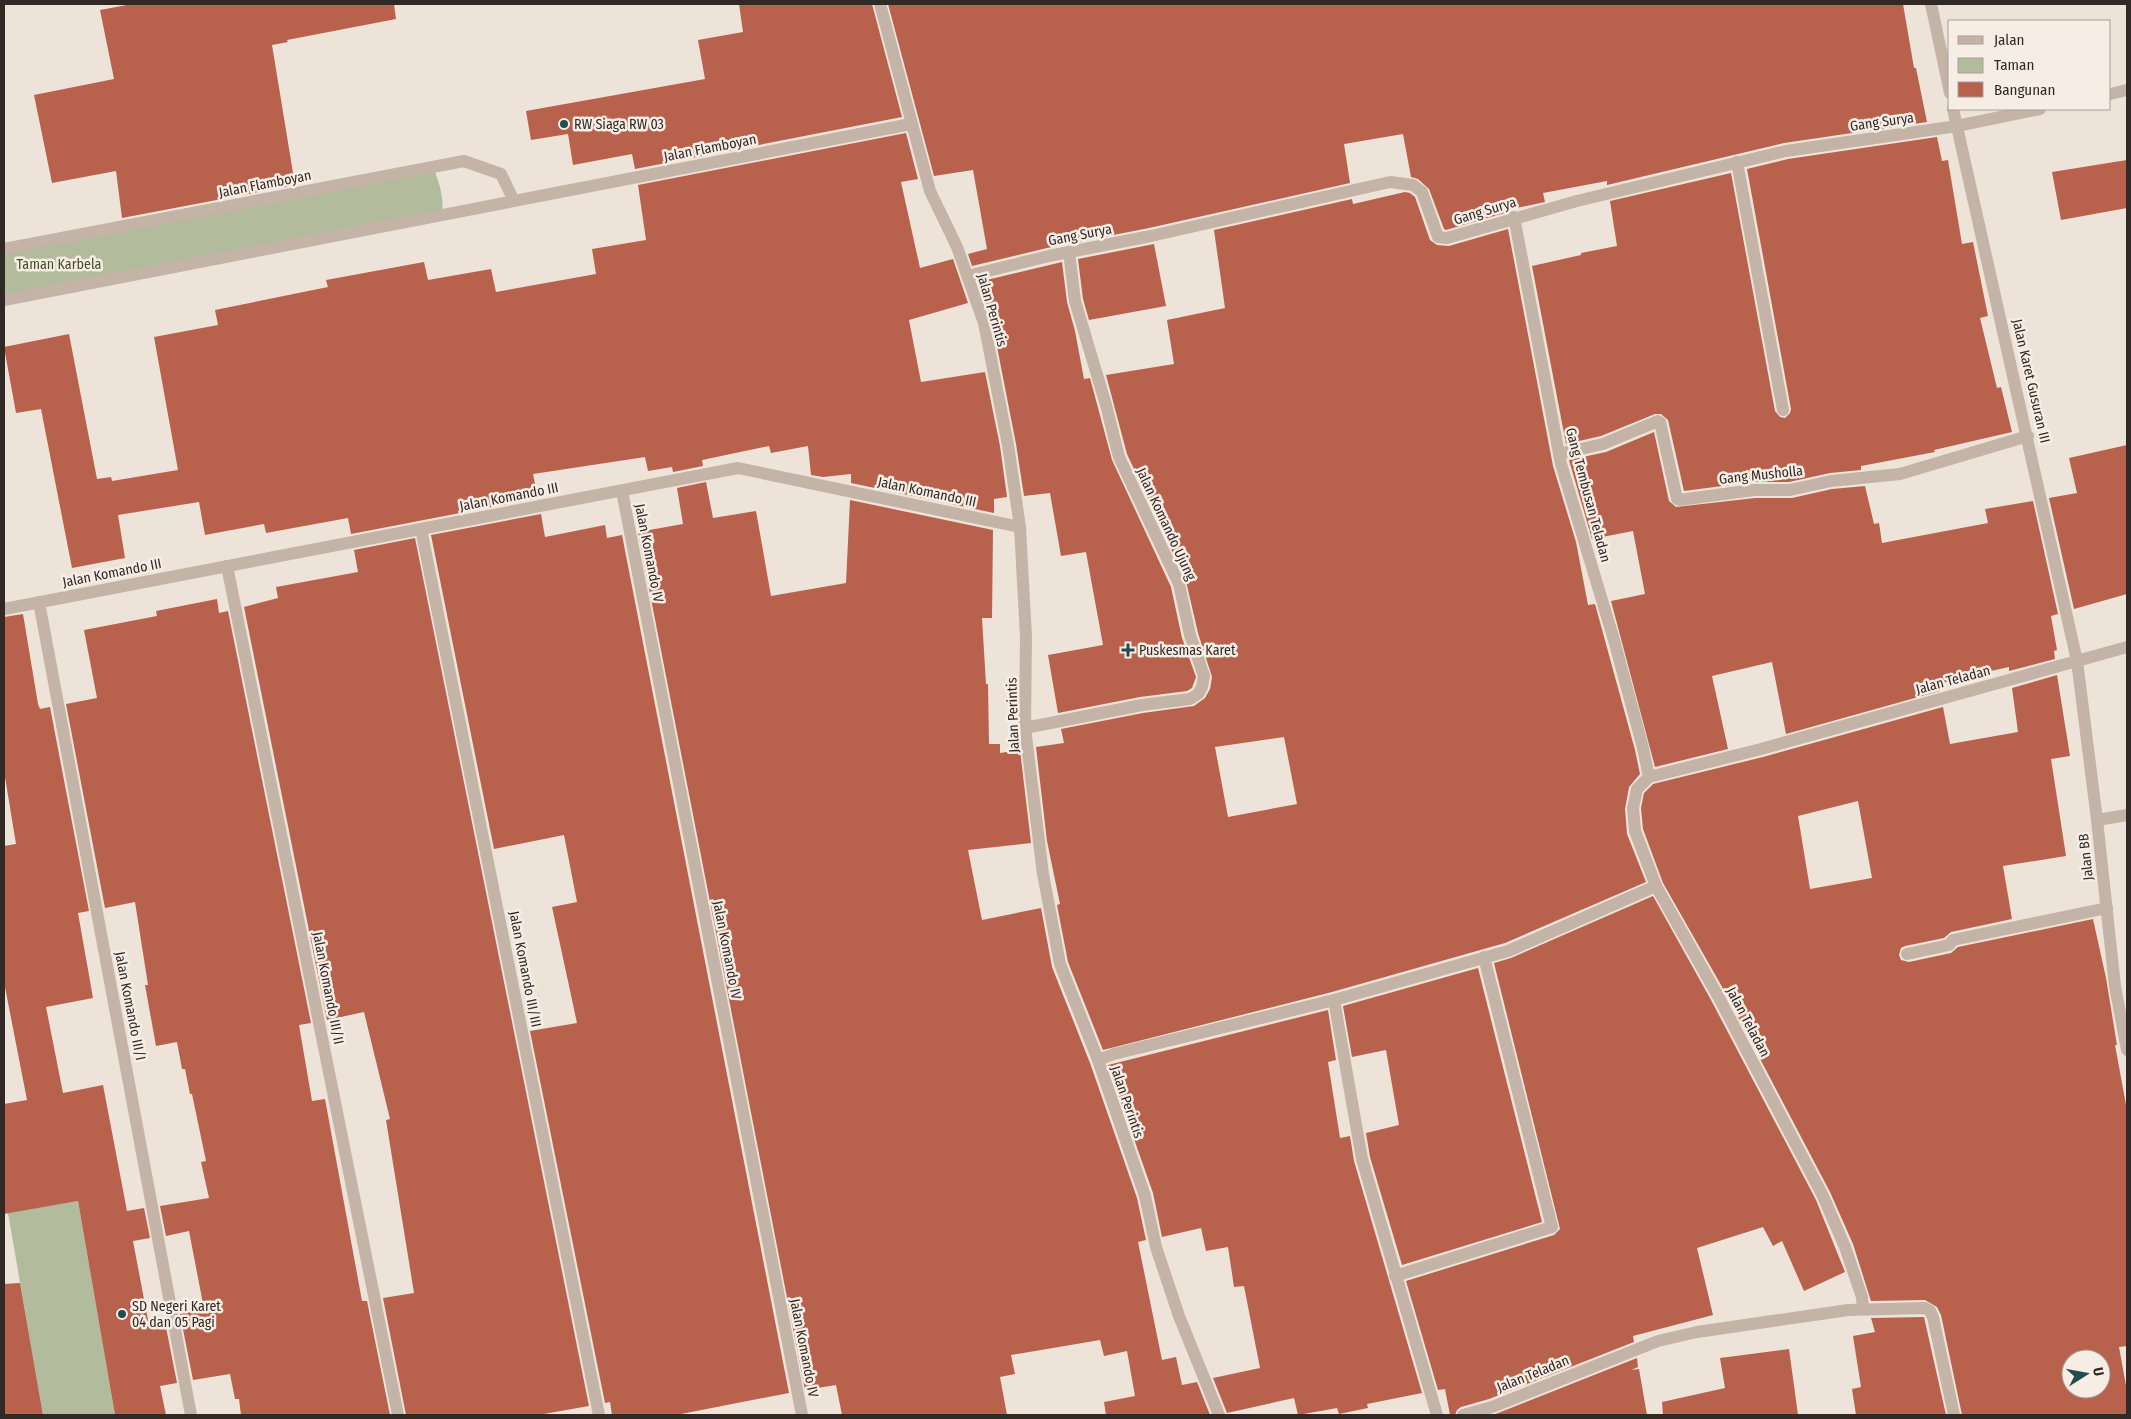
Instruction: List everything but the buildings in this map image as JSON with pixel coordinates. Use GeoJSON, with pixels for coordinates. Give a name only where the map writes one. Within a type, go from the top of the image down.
{"type":"FeatureCollection","features":[{"type":"Feature","properties":{"kind":"street","name":"Jalan Perintis"},"geometry":{"type":"LineString","coordinates":[[880,4],[930,191],[957,247],[984,323],[1008,445],[1020,527],[1026,637],[1025,728],[1043,874],[1060,964],[1098,1060],[1144,1196],[1156,1247],[1173,1299],[1219,1415]]}},
{"type":"Feature","properties":{"kind":"street"},"geometry":{"type":"LineString","coordinates":[[1932,4],[1948,83]]}},
{"type":"Feature","properties":{"kind":"street"},"geometry":{"type":"LineString","coordinates":[[2111,94],[2127,90]]}},
{"type":"Feature","properties":{"kind":"street","name":"Jalan Karet Gusuran III"},"geometry":{"type":"LineString","coordinates":[[1953,110],[2028,436],[2077,661]]}},
{"type":"Feature","properties":{"kind":"street","name":"Gang Surya"},"geometry":{"type":"LineString","coordinates":[[967,276],[1390,182],[1413,185],[1422,192],[1432,227],[1438,237],[1447,238],[1514,217],[1786,151],[1957,126],[2035,110]]}},
{"type":"Feature","properties":{"kind":"street","name":"Jalan Flamboyan"},"geometry":{"type":"LineString","coordinates":[[4,300],[911,124]]}},
{"type":"Feature","properties":{"kind":"street","name":"Jalan Flamboyan"},"geometry":{"type":"LineString","coordinates":[[4,249],[464,161],[500,174],[514,201]]}},
{"type":"Feature","properties":{"kind":"street"},"geometry":{"type":"LineString","coordinates":[[1737,162],[1783,410]]}},
{"type":"Feature","properties":{"kind":"street","name":"Gang Tembusan Teladan"},"geometry":{"type":"LineString","coordinates":[[1514,217],[1559,454],[1614,640],[1649,777]]}},
{"type":"Feature","properties":{"kind":"street","name":"Jalan Komando Ujung"},"geometry":{"type":"LineString","coordinates":[[1025,728],[1142,705],[1190,699],[1198,694],[1202,687],[1204,676],[1190,635],[1179,584],[1118,457],[1106,405],[1075,301],[1069,252]]}},
{"type":"Feature","properties":{"kind":"street","name":"Gang Musholla"},"geometry":{"type":"LineString","coordinates":[[1559,454],[1602,444],[1658,421],[1660,422],[1677,499],[1679,500],[1754,490],[1790,490],[1831,481],[1900,474],[2028,436]]}},
{"type":"Feature","properties":{"kind":"street","name":"Jalan Komando III"},"geometry":{"type":"LineString","coordinates":[[4,609],[738,468],[1020,527]]}},
{"type":"Feature","properties":{"kind":"street","name":"Jalan Komando IV"},"geometry":{"type":"LineString","coordinates":[[622,491],[802,1415]]}},
{"type":"Feature","properties":{"kind":"street","name":"Jalan Komando III/III"},"geometry":{"type":"LineString","coordinates":[[421,529],[599,1415]]}},
{"type":"Feature","properties":{"kind":"street","name":"Jalan Komando III/II"},"geometry":{"type":"LineString","coordinates":[[227,566],[398,1415]]}},
{"type":"Feature","properties":{"kind":"street","name":"Jalan Komando III/I"},"geometry":{"type":"LineString","coordinates":[[39,602],[191,1415]]}},
{"type":"Feature","properties":{"kind":"street","name":"Jalan Teladan"},"geometry":{"type":"LineString","coordinates":[[1464,1415],[1658,1342],[1737,1325],[1863,1309],[1862,1297],[1846,1247],[1823,1196],[1718,996],[1656,886],[1635,831],[1633,808],[1638,789],[1649,777],[1762,749],[2127,647]]}},
{"type":"Feature","properties":{"kind":"street","name":"Jalan BB"},"geometry":{"type":"LineString","coordinates":[[2077,661],[2115,986],[2127,1050]]}},
{"type":"Feature","properties":{"kind":"street"},"geometry":{"type":"LineString","coordinates":[[2097,820],[2127,815]]}},
{"type":"Feature","properties":{"kind":"street"},"geometry":{"type":"LineString","coordinates":[[1098,1060],[1114,1054],[1334,1000],[1508,951],[1656,886]]}},
{"type":"Feature","properties":{"kind":"street"},"geometry":{"type":"LineString","coordinates":[[1907,954],[1949,945],[1953,940],[2107,908]]}},
{"type":"Feature","properties":{"kind":"street"},"geometry":{"type":"LineString","coordinates":[[1395,1276],[1552,1227],[1484,957]]}},
{"type":"Feature","properties":{"kind":"street"},"geometry":{"type":"LineString","coordinates":[[1334,1000],[1362,1159],[1437,1415]]}},
{"type":"Feature","properties":{"kind":"street"},"geometry":{"type":"LineString","coordinates":[[1863,1309],[1925,1308],[1930,1311],[1954,1415]]}},
{"type":"Feature","properties":{"kind":"green space","name":"Taman Karbela"},"geometry":{"type":"Polygon","coordinates":[[[433,168],[441,191],[442,216],[4,300],[4,249],[433,168]]]}},
{"type":"Feature","properties":{"kind":"green space"},"geometry":{"type":"Polygon","coordinates":[[[78,1201],[115,1415],[43,1415],[8,1213],[78,1201]]]}},
{"type":"Feature","properties":{"kind":"place","name":"RW Siaga RW 03"},"geometry":{"type":"Point","coordinates":[564,124]}},
{"type":"Feature","properties":{"kind":"place","name":"Puskesmas Karet"},"geometry":{"type":"Point","coordinates":[1128,650]}},
{"type":"Feature","properties":{"kind":"place","name":"SD Negeri Karet 04 dan 05 Pagi"},"geometry":{"type":"Point","coordinates":[122,1314]}}]}
